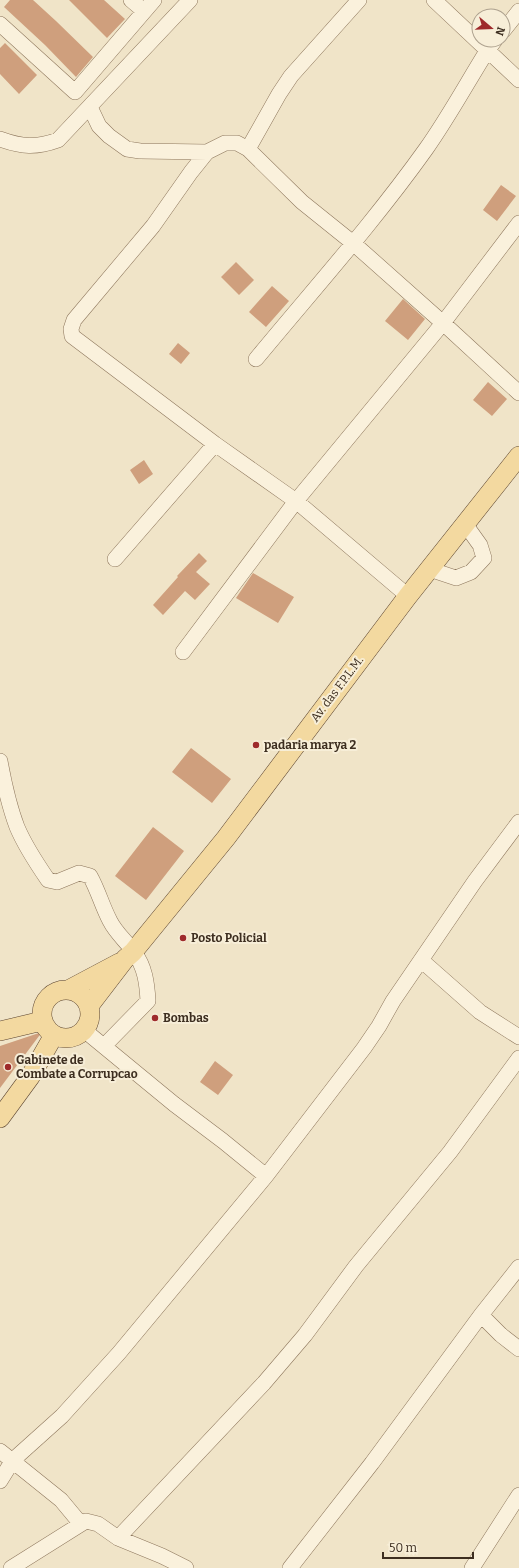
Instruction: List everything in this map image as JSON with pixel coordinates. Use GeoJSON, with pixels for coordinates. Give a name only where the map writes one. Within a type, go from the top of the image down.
{"type":"FeatureCollection","features":[{"type":"Feature","properties":{"kind":"main road","name":"Av. das F.P.L.M."},"geometry":{"type":"LineString","coordinates":[[89,1006],[129,955],[226,838],[408,596],[519,456]]}},
{"type":"Feature","properties":{"kind":"main road","name":"Av. das F.P.L.M."},"geometry":{"type":"LineString","coordinates":[[70,989],[129,955]]}},
{"type":"Feature","properties":{"kind":"main road"},"geometry":{"type":"LineString","coordinates":[[70,989],[82,995],[89,1006],[90,1019],[84,1030],[79,1034],[67,1038],[54,1035],[45,1027],[42,1021],[42,1008],[48,997],[58,990],[70,989]]}},
{"type":"Feature","properties":{"kind":"main road"},"geometry":{"type":"LineString","coordinates":[[0,1031],[42,1021]]}},
{"type":"Feature","properties":{"kind":"main road"},"geometry":{"type":"LineString","coordinates":[[0,1118],[30,1077],[54,1035]]}},
{"type":"Feature","properties":{"kind":"street"},"geometry":{"type":"LineString","coordinates":[[131,0],[144,11]]}},
{"type":"Feature","properties":{"kind":"street"},"geometry":{"type":"LineString","coordinates":[[0,24],[75,92],[154,0]]}},
{"type":"Feature","properties":{"kind":"street"},"geometry":{"type":"LineString","coordinates":[[0,139],[22,145],[44,145],[58,140],[190,0]]}},
{"type":"Feature","properties":{"kind":"street"},"geometry":{"type":"LineString","coordinates":[[248,149],[279,94],[291,76],[359,0]]}},
{"type":"Feature","properties":{"kind":"street"},"geometry":{"type":"LineString","coordinates":[[434,0],[471,29]]}},
{"type":"Feature","properties":{"kind":"street"},"geometry":{"type":"LineString","coordinates":[[511,21],[519,11]]}},
{"type":"Feature","properties":{"kind":"street"},"geometry":{"type":"LineString","coordinates":[[256,359],[353,243],[428,147],[489,48]]}},
{"type":"Feature","properties":{"kind":"street"},"geometry":{"type":"LineString","coordinates":[[493,48],[519,80]]}},
{"type":"Feature","properties":{"kind":"street"},"geometry":{"type":"LineString","coordinates":[[90,106],[100,126],[109,136],[127,149],[140,151],[207,152]]}},
{"type":"Feature","properties":{"kind":"street"},"geometry":{"type":"LineString","coordinates":[[408,596],[296,501],[215,444],[72,336],[70,329],[74,320],[153,226],[207,152],[225,143],[237,143],[248,149],[302,202],[353,243],[443,322],[519,393]]}},
{"type":"Feature","properties":{"kind":"street"},"geometry":{"type":"LineString","coordinates":[[183,652],[296,501],[443,322],[519,223]]}},
{"type":"Feature","properties":{"kind":"street"},"geometry":{"type":"LineString","coordinates":[[115,559],[215,444]]}},
{"type":"Feature","properties":{"kind":"street"},"geometry":{"type":"LineString","coordinates":[[429,569],[456,578],[471,572],[484,558],[480,544],[465,524]]}},
{"type":"Feature","properties":{"kind":"street"},"geometry":{"type":"LineString","coordinates":[[0,761],[17,827],[40,869],[48,880],[57,882],[79,873],[90,876],[110,921],[121,938],[129,955],[141,964],[147,979],[148,1001],[104,1046]]}},
{"type":"Feature","properties":{"kind":"street"},"geometry":{"type":"LineString","coordinates":[[0,1481],[13,1460],[62,1416],[119,1353],[266,1176],[364,1048],[421,960],[475,881],[519,822]]}},
{"type":"Feature","properties":{"kind":"street"},"geometry":{"type":"LineString","coordinates":[[421,960],[480,1012],[519,1037]]}},
{"type":"Feature","properties":{"kind":"street"},"geometry":{"type":"LineString","coordinates":[[84,1030],[174,1104],[266,1176]]}},
{"type":"Feature","properties":{"kind":"street"},"geometry":{"type":"LineString","coordinates":[[118,1538],[208,1444],[264,1383],[305,1335],[356,1266],[450,1152],[519,1058]]}},
{"type":"Feature","properties":{"kind":"street"},"geometry":{"type":"LineString","coordinates":[[290,1568],[406,1418],[481,1315],[519,1267]]}},
{"type":"Feature","properties":{"kind":"street"},"geometry":{"type":"LineString","coordinates":[[481,1315],[501,1335],[519,1349]]}},
{"type":"Feature","properties":{"kind":"street"},"geometry":{"type":"LineString","coordinates":[[0,1451],[61,1500],[80,1524]]}},
{"type":"Feature","properties":{"kind":"street"},"geometry":{"type":"LineString","coordinates":[[472,1568],[519,1495]]}},
{"type":"Feature","properties":{"kind":"street"},"geometry":{"type":"LineString","coordinates":[[12,1568],[86,1521],[98,1524],[118,1538],[162,1556],[186,1568]]}},
{"type":"Feature","properties":{"kind":"building"},"geometry":{"type":"Polygon","coordinates":[[[10,0],[33,0],[93,57],[76,77],[45,45],[4,7],[10,0]]]}},
{"type":"Feature","properties":{"kind":"building"},"geometry":{"type":"Polygon","coordinates":[[[69,0],[104,0],[125,19],[107,38],[69,0]]]}},
{"type":"Feature","properties":{"kind":"building"},"geometry":{"type":"Polygon","coordinates":[[[5,43],[37,75],[19,94],[0,74],[0,48],[5,43]]]}},
{"type":"Feature","properties":{"kind":"building"},"geometry":{"type":"Polygon","coordinates":[[[501,185],[516,196],[497,221],[483,210],[501,185]]]}},
{"type":"Feature","properties":{"kind":"building"},"geometry":{"type":"Polygon","coordinates":[[[236,262],[254,280],[239,295],[221,277],[236,262]]]}},
{"type":"Feature","properties":{"kind":"building"},"geometry":{"type":"Polygon","coordinates":[[[272,286],[289,301],[266,327],[249,312],[272,286]]]}},
{"type":"Feature","properties":{"kind":"building"},"geometry":{"type":"Polygon","coordinates":[[[403,299],[425,319],[408,340],[385,321],[403,299]]]}},
{"type":"Feature","properties":{"kind":"building"},"geometry":{"type":"Polygon","coordinates":[[[178,343],[190,353],[181,364],[169,354],[178,343]]]}},
{"type":"Feature","properties":{"kind":"building"},"geometry":{"type":"Polygon","coordinates":[[[488,382],[507,399],[492,416],[473,400],[488,382]]]}},
{"type":"Feature","properties":{"kind":"building"},"geometry":{"type":"Polygon","coordinates":[[[144,460],[153,474],[139,484],[130,470],[144,460]]]}},
{"type":"Feature","properties":{"kind":"building"},"geometry":{"type":"Polygon","coordinates":[[[199,553],[207,561],[196,572],[210,584],[195,600],[185,591],[163,615],[153,605],[178,577],[177,576],[199,553]]]}},
{"type":"Feature","properties":{"kind":"building"},"geometry":{"type":"Polygon","coordinates":[[[253,573],[294,597],[278,623],[236,598],[253,573]]]}},
{"type":"Feature","properties":{"kind":"building"},"geometry":{"type":"Polygon","coordinates":[[[191,748],[231,779],[212,803],[172,772],[191,748]]]}},
{"type":"Feature","properties":{"kind":"building"},"geometry":{"type":"Polygon","coordinates":[[[153,827],[184,851],[146,900],[115,876],[153,827]]]}},
{"type":"Feature","properties":{"kind":"building","name":"Gabinete de Combate a Corrupcao"},"geometry":{"type":"Polygon","coordinates":[[[42,1032],[0,1088],[0,1046],[42,1032]]]}},
{"type":"Feature","properties":{"kind":"building"},"geometry":{"type":"Polygon","coordinates":[[[215,1061],[233,1075],[218,1095],[200,1082],[215,1061]]]}},
{"type":"Feature","properties":{"kind":"place","name":"padaria marya 2"},"geometry":{"type":"Point","coordinates":[256,745]}},
{"type":"Feature","properties":{"kind":"place","name":"Posto Policial"},"geometry":{"type":"Point","coordinates":[183,938]}},
{"type":"Feature","properties":{"kind":"place","name":"Bombas"},"geometry":{"type":"Point","coordinates":[155,1018]}},
{"type":"Feature","properties":{"kind":"place","name":"Gabinete de Combate a Corrupcao"},"geometry":{"type":"Point","coordinates":[8,1067]}}]}
